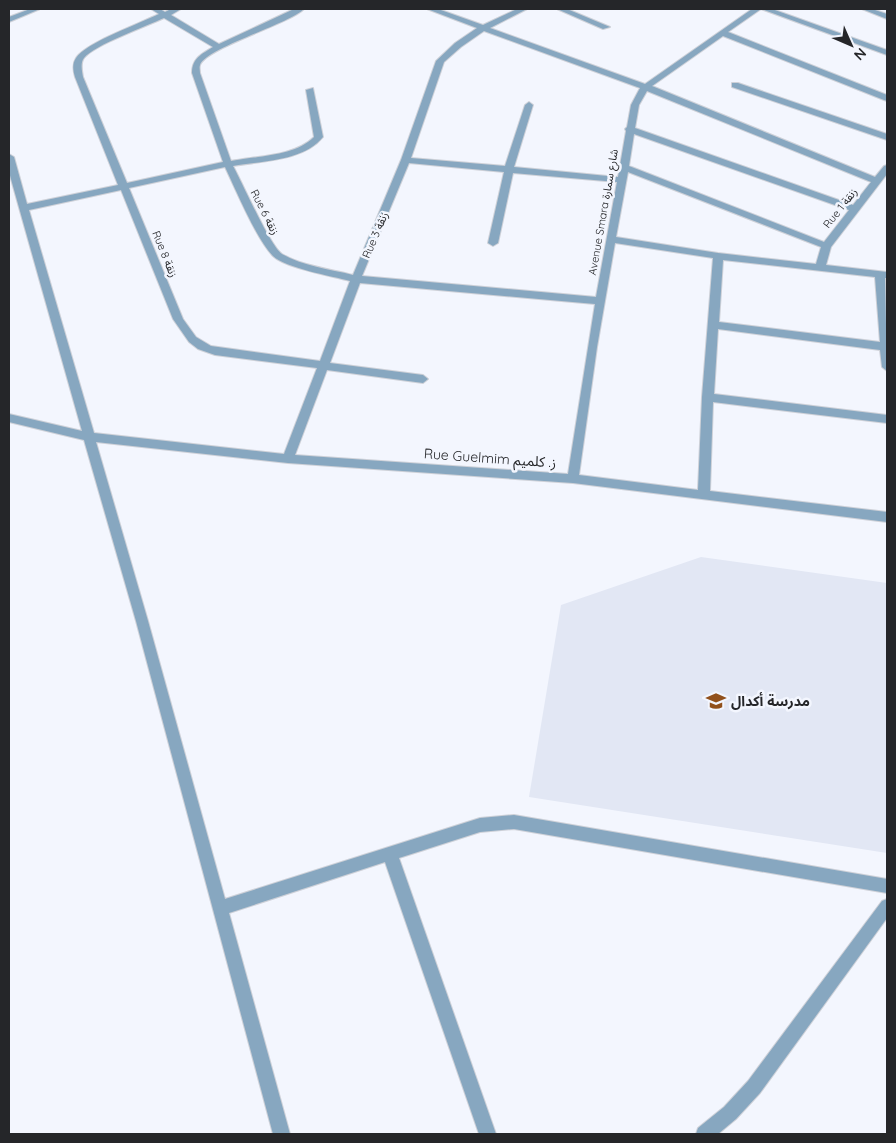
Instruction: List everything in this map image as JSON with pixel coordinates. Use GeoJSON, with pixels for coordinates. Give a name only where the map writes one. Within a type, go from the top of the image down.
{"type":"FeatureCollection","features":[{"type":"Feature","properties":{"kind":"street"},"geometry":{"type":"LineString","coordinates":[[9,20],[33,9]]}},
{"type":"Feature","properties":{"kind":"street"},"geometry":{"type":"LineString","coordinates":[[155,9],[219,47]]}},
{"type":"Feature","properties":{"kind":"street","name":"Rue 8 زنقة"},"geometry":{"type":"LineString","coordinates":[[177,9],[92,48],[80,56],[76,64],[79,77],[178,319],[190,340],[202,348],[215,351],[423,379]]}},
{"type":"Feature","properties":{"kind":"street","name":"Rue 6 زنقة"},"geometry":{"type":"LineString","coordinates":[[300,9],[219,47],[201,58],[196,65],[196,73],[228,164],[267,242],[277,254],[293,263],[356,280],[601,301]]}},
{"type":"Feature","properties":{"kind":"street"},"geometry":{"type":"LineString","coordinates":[[431,9],[646,87],[877,181]]}},
{"type":"Feature","properties":{"kind":"street","name":"Rue 3 زنقة"},"geometry":{"type":"LineString","coordinates":[[288,459],[356,280],[406,160],[440,61],[451,50],[483,28],[523,9]]}},
{"type":"Feature","properties":{"kind":"street"},"geometry":{"type":"LineString","coordinates":[[561,9],[606,27]]}},
{"type":"Feature","properties":{"kind":"street","name":"Avenue Smara شارع سمارة"},"geometry":{"type":"LineString","coordinates":[[573,479],[629,129],[635,104],[646,87],[757,9]]}},
{"type":"Feature","properties":{"kind":"street"},"geometry":{"type":"LineString","coordinates":[[765,9],[887,53]]}},
{"type":"Feature","properties":{"kind":"street"},"geometry":{"type":"LineString","coordinates":[[866,9],[887,17]]}},
{"type":"Feature","properties":{"kind":"street"},"geometry":{"type":"LineString","coordinates":[[723,33],[887,98]]}},
{"type":"Feature","properties":{"kind":"street"},"geometry":{"type":"LineString","coordinates":[[734,85],[887,137]]}},
{"type":"Feature","properties":{"kind":"street"},"geometry":{"type":"LineString","coordinates":[[24,208],[228,164],[286,154],[310,146],[319,137],[310,90]]}},
{"type":"Feature","properties":{"kind":"street"},"geometry":{"type":"LineString","coordinates":[[493,243],[509,170],[529,105]]}},
{"type":"Feature","properties":{"kind":"street"},"geometry":{"type":"LineString","coordinates":[[629,129],[854,209]]}},
{"type":"Feature","properties":{"kind":"street"},"geometry":{"type":"LineString","coordinates":[[9,157],[90,437],[282,1134]]}},
{"type":"Feature","properties":{"kind":"street"},"geometry":{"type":"LineString","coordinates":[[406,160],[622,180]]}},
{"type":"Feature","properties":{"kind":"street"},"geometry":{"type":"LineString","coordinates":[[624,167],[826,246]]}},
{"type":"Feature","properties":{"kind":"street","name":"Rue 1 زنقة"},"geometry":{"type":"LineString","coordinates":[[820,268],[826,246],[887,168]]}},
{"type":"Feature","properties":{"kind":"street"},"geometry":{"type":"LineString","coordinates":[[611,239],[718,256],[883,275],[887,367]]}},
{"type":"Feature","properties":{"kind":"street"},"geometry":{"type":"LineString","coordinates":[[704,495],[708,397],[718,256]]}},
{"type":"Feature","properties":{"kind":"street"},"geometry":{"type":"LineString","coordinates":[[713,325],[886,347]]}},
{"type":"Feature","properties":{"kind":"street"},"geometry":{"type":"LineString","coordinates":[[708,397],[887,419]]}},
{"type":"Feature","properties":{"kind":"street"},"geometry":{"type":"LineString","coordinates":[[9,418],[90,437]]}},
{"type":"Feature","properties":{"kind":"street","name":"Rue Guelmim ز. كلميم"},"geometry":{"type":"LineString","coordinates":[[90,437],[288,459],[573,479],[887,517]]}},
{"type":"Feature","properties":{"kind":"street"},"geometry":{"type":"LineString","coordinates":[[220,908],[480,825],[514,822],[887,886]]}},
{"type":"Feature","properties":{"kind":"street"},"geometry":{"type":"LineString","coordinates":[[390,855],[488,1134]]}},
{"type":"Feature","properties":{"kind":"street"},"geometry":{"type":"LineString","coordinates":[[704,1134],[715,1128],[767,1069],[887,906]]}},
{"type":"Feature","properties":{"kind":"shaded area","name":"مدرسة أكدال"},"geometry":{"type":"Polygon","coordinates":[[[701,557],[887,583],[887,853],[529,797],[561,605],[701,557]]]}},
{"type":"Feature","properties":{"kind":"place","name":"مدرسة أكدال"},"geometry":{"type":"Point","coordinates":[716,701]}}]}
